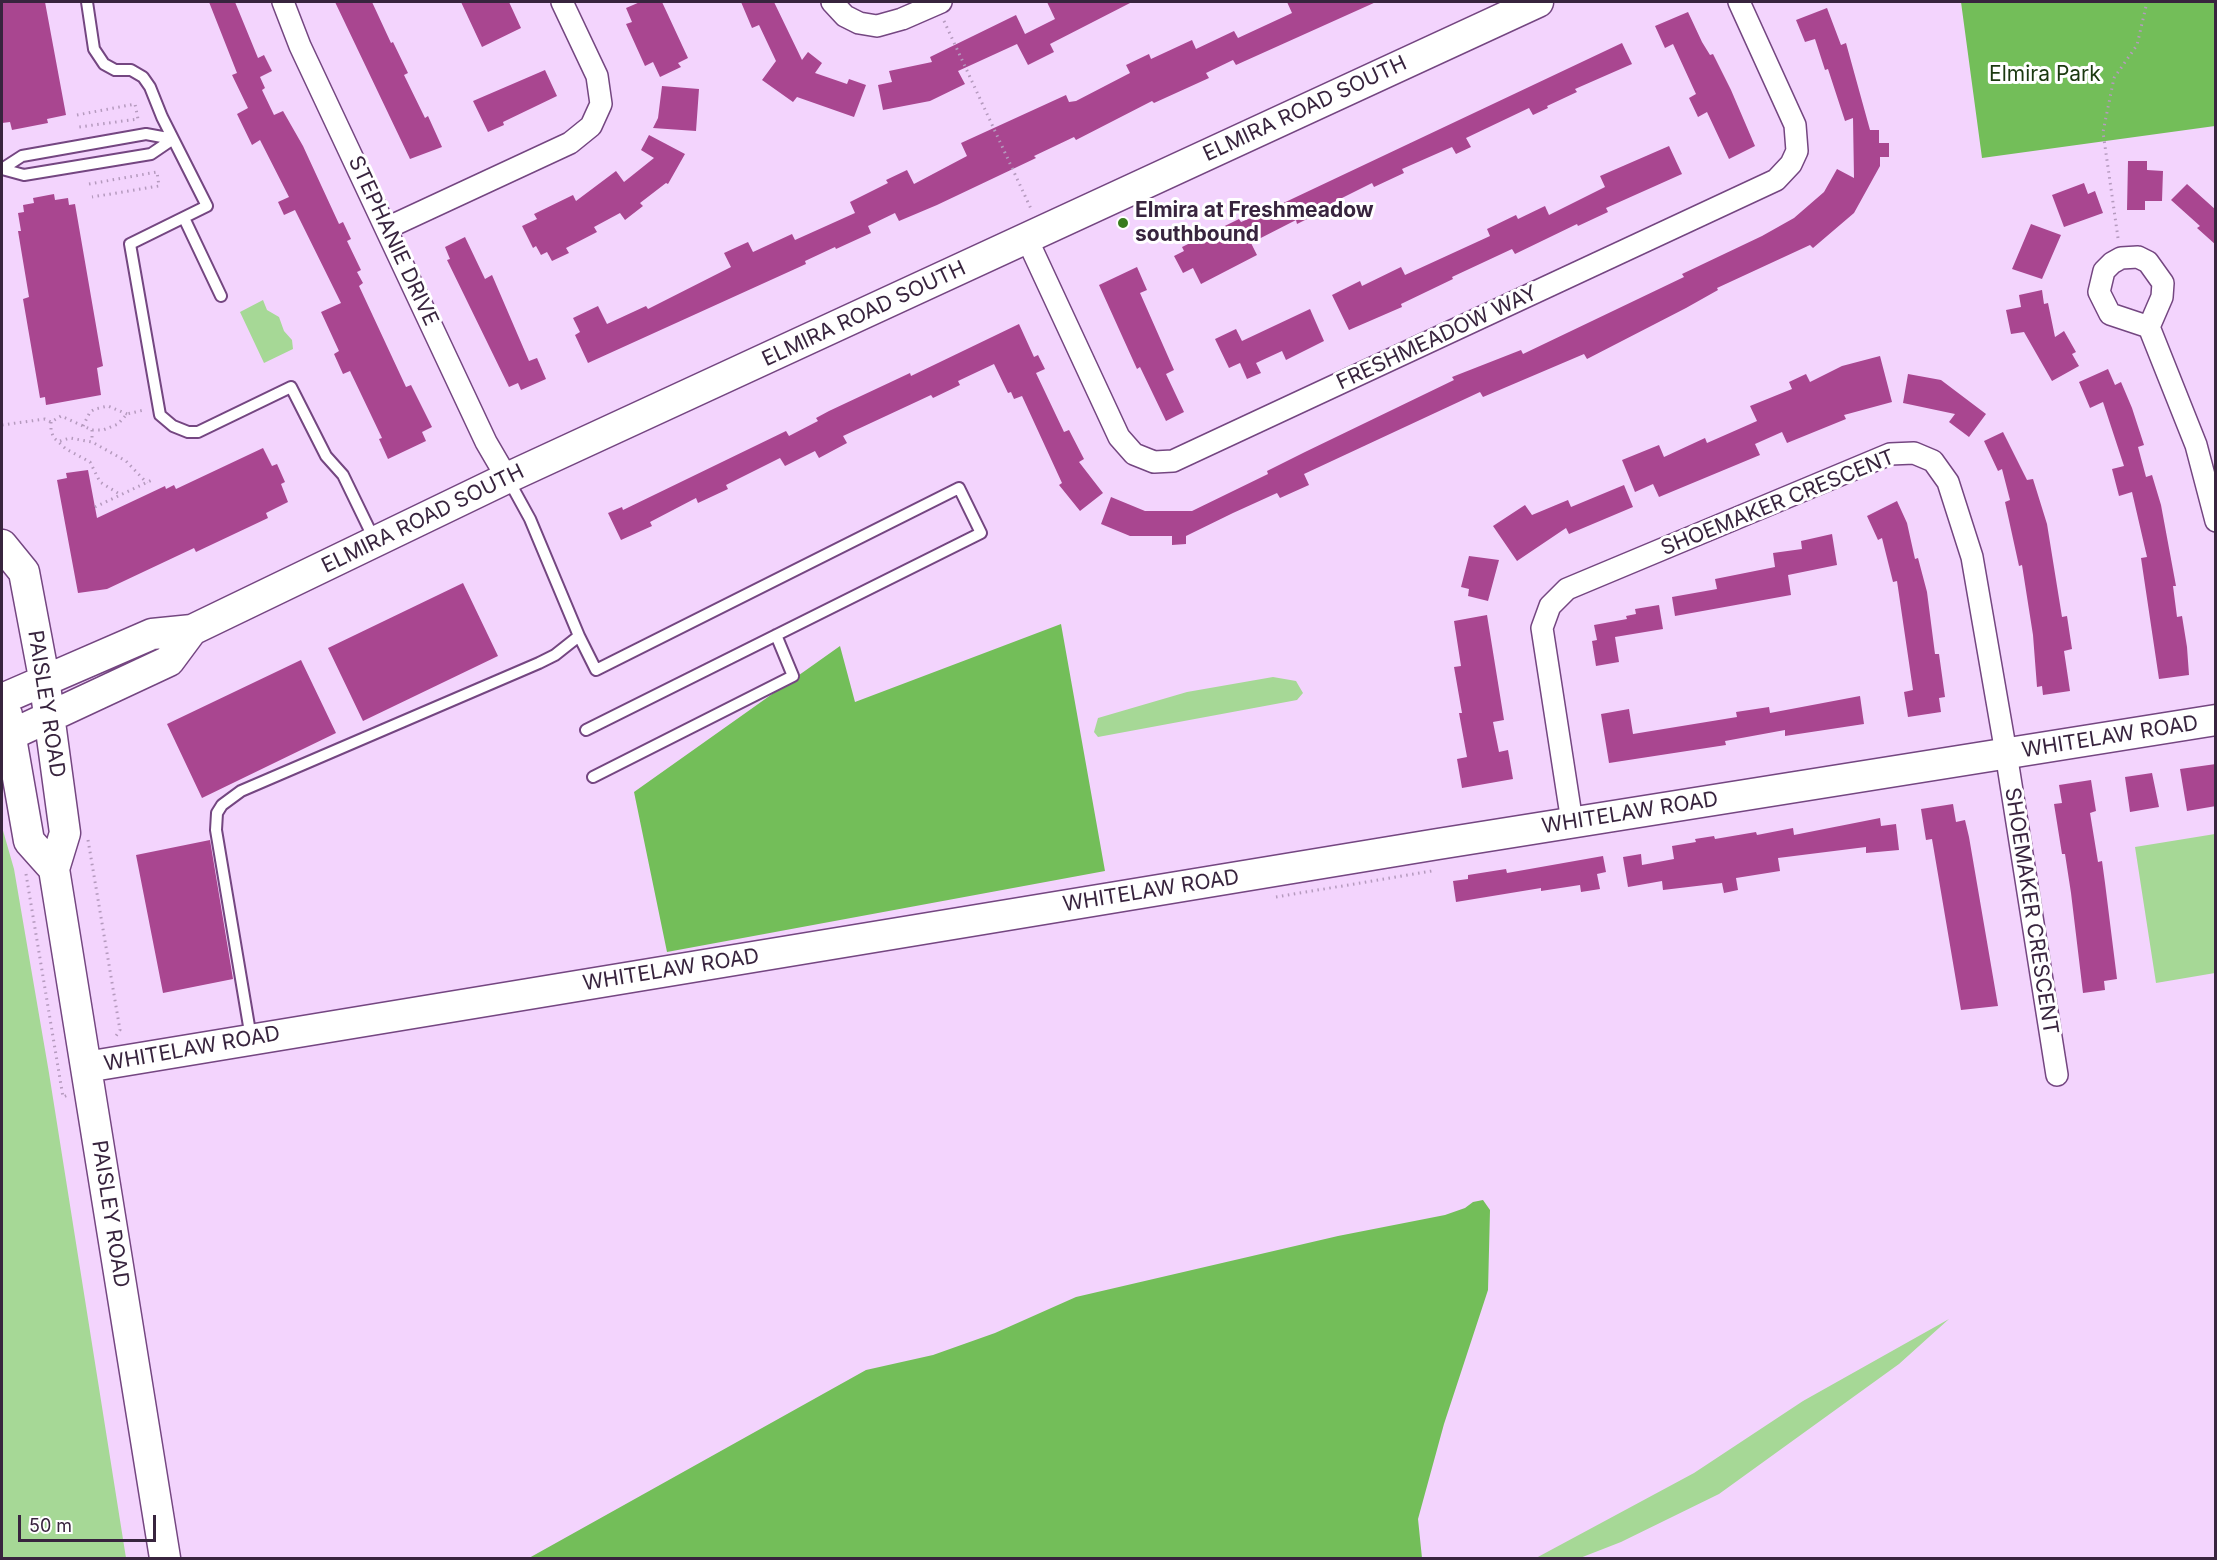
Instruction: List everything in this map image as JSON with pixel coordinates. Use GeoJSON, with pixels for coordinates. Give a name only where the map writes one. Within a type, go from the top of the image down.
{"type":"FeatureCollection","features":[{"type":"Feature","properties":{"kind":"street","name":"STEPHANIE DRIVE"},"geometry":{"type":"LineString","coordinates":[[283,2],[300,46],[486,442],[507,478]]}},
{"type":"Feature","properties":{"kind":"street"},"geometry":{"type":"LineString","coordinates":[[387,228],[570,143],[591,126],[601,104],[597,76],[562,2]]}},
{"type":"Feature","properties":{"kind":"street"},"geometry":{"type":"LineString","coordinates":[[832,2],[844,16],[859,23],[877,26],[902,19],[939,3]]}},
{"type":"Feature","properties":{"kind":"street","name":"ELMIRA ROAD SOUTH"},"geometry":{"type":"LineString","coordinates":[[3,691],[44,678],[152,634],[192,630],[507,478],[1538,2]]}},
{"type":"Feature","properties":{"kind":"street","name":"FRESHMEADOW WAY"},"geometry":{"type":"LineString","coordinates":[[1034,235],[1119,437],[1134,454],[1154,462],[1173,461],[1776,180],[1791,164],[1797,151],[1796,125],[1739,2]]}},
{"type":"Feature","properties":{"kind":"street"},"geometry":{"type":"LineString","coordinates":[[2149,327],[2110,314],[2102,303],[2098,292],[2104,271],[2121,258],[2138,257],[2148,262],[2163,283],[2163,297],[2149,327],[2196,445],[2216,521]]}},
{"type":"Feature","properties":{"kind":"street","name":"SHOEMAKER CRESCENT"},"geometry":{"type":"LineString","coordinates":[[1572,822],[1542,628],[1550,606],[1567,589],[1890,454],[1914,453],[1933,460],[1948,482],[1972,557],[2006,753],[2057,1075]]}},
{"type":"Feature","properties":{"kind":"street","name":"PAISLEY ROAD"},"geometry":{"type":"LineString","coordinates":[[2,545],[24,572],[44,678],[65,833],[54,869],[165,1558]]}},
{"type":"Feature","properties":{"kind":"street","name":"ELMIRA ROAD SOUTH"},"geometry":{"type":"LineString","coordinates":[[5,737],[169,661],[192,630]]}},
{"type":"Feature","properties":{"kind":"street","name":"PAISLEY ROAD"},"geometry":{"type":"LineString","coordinates":[[3,691],[5,737],[29,841],[54,869]]}},
{"type":"Feature","properties":{"kind":"street","name":"WHITELAW ROAD"},"geometry":{"type":"LineString","coordinates":[[86,1067],[1572,822],[2216,720]]}},
{"type":"Feature","properties":{"kind":"lane"},"geometry":{"type":"LineString","coordinates":[[87,2],[94,49],[104,64],[115,70],[131,70],[143,77],[150,87],[207,206],[130,244],[160,415],[173,426],[188,432],[198,432],[291,387],[326,456],[343,475],[375,541]]}},
{"type":"Feature","properties":{"kind":"lane"},"geometry":{"type":"LineString","coordinates":[[2,169],[22,156],[146,134],[174,139]]}},
{"type":"Feature","properties":{"kind":"lane"},"geometry":{"type":"LineString","coordinates":[[2,169],[24,175],[151,154],[174,139]]}},
{"type":"Feature","properties":{"kind":"lane"},"geometry":{"type":"LineString","coordinates":[[184,218],[220,296]]}},
{"type":"Feature","properties":{"kind":"lane"},"geometry":{"type":"LineString","coordinates":[[507,478],[530,519],[579,636],[597,669],[959,488],[981,533],[586,730]]}},
{"type":"Feature","properties":{"kind":"lane"},"geometry":{"type":"LineString","coordinates":[[593,777],[793,676],[776,635]]}},
{"type":"Feature","properties":{"kind":"lane"},"geometry":{"type":"LineString","coordinates":[[251,1038],[216,830],[217,813],[222,805],[241,792],[539,663],[555,655],[579,636]]}},
{"type":"Feature","properties":{"kind":"path"},"geometry":{"type":"LineString","coordinates":[[2121,258],[2103,132],[2114,78],[2137,45],[2147,2]]}},
{"type":"Feature","properties":{"kind":"path"},"geometry":{"type":"LineString","coordinates":[[939,3],[1034,235]]}},
{"type":"Feature","properties":{"kind":"path"},"geometry":{"type":"LineString","coordinates":[[77,115],[135,104],[138,118],[79,127]]}},
{"type":"Feature","properties":{"kind":"path"},"geometry":{"type":"LineString","coordinates":[[89,184],[156,172],[159,186],[92,197]]}},
{"type":"Feature","properties":{"kind":"path"},"geometry":{"type":"LineString","coordinates":[[83,426],[90,412],[95,409],[108,406],[127,414]]}},
{"type":"Feature","properties":{"kind":"path"},"geometry":{"type":"LineString","coordinates":[[2,425],[45,420],[51,422],[61,416],[92,430],[112,427],[127,414],[158,407]]}},
{"type":"Feature","properties":{"kind":"path"},"geometry":{"type":"LineString","coordinates":[[51,422],[52,435],[66,449],[90,462],[100,482],[121,495]]}},
{"type":"Feature","properties":{"kind":"path"},"geometry":{"type":"LineString","coordinates":[[92,430],[92,442]]}},
{"type":"Feature","properties":{"kind":"path"},"geometry":{"type":"LineString","coordinates":[[60,441],[70,438],[92,442],[126,461],[147,483]]}},
{"type":"Feature","properties":{"kind":"path"},"geometry":{"type":"LineString","coordinates":[[95,507],[154,479]]}},
{"type":"Feature","properties":{"kind":"path"},"geometry":{"type":"LineString","coordinates":[[88,837],[120,1030],[112,1042]]}},
{"type":"Feature","properties":{"kind":"path"},"geometry":{"type":"LineString","coordinates":[[24,862],[63,1096]]}},
{"type":"Feature","properties":{"kind":"green space","name":"Elmira Park"},"geometry":{"type":"Polygon","coordinates":[[[1961,2],[2215,2],[2215,126],[1982,158],[1961,2]]]}},
{"type":"Feature","properties":{"kind":"green space"},"geometry":{"type":"Polygon","coordinates":[[[263,300],[267,310],[279,317],[284,331],[292,340],[293,349],[264,363],[240,312],[263,300]]]}},
{"type":"Feature","properties":{"kind":"green space"},"geometry":{"type":"Polygon","coordinates":[[[1061,624],[1105,871],[667,952],[634,792],[840,646],[855,702],[1061,624]]]}},
{"type":"Feature","properties":{"kind":"green space"},"geometry":{"type":"Polygon","coordinates":[[[1273,677],[1296,681],[1303,693],[1297,700],[1098,737],[1094,732],[1098,718],[1187,692],[1273,677]]]}},
{"type":"Feature","properties":{"kind":"green space"},"geometry":{"type":"Polygon","coordinates":[[[2,827],[14,869],[49,1073],[126,1558],[2,1558],[2,827]]]}},
{"type":"Feature","properties":{"kind":"green space"},"geometry":{"type":"Polygon","coordinates":[[[2215,834],[2215,973],[2156,983],[2135,847],[2215,834]]]}},
{"type":"Feature","properties":{"kind":"green space"},"geometry":{"type":"Polygon","coordinates":[[[1483,1200],[1490,1210],[1488,1290],[1444,1424],[1418,1519],[1422,1558],[529,1558],[866,1370],[933,1355],[995,1333],[1076,1297],[1338,1236],[1445,1215],[1465,1208],[1473,1202],[1483,1200]]]}},
{"type":"Feature","properties":{"kind":"green space"},"geometry":{"type":"Polygon","coordinates":[[[1949,1319],[1899,1364],[1719,1494],[1621,1542],[1580,1558],[1536,1558],[1694,1473],[1803,1401],[1949,1319]]]}},
{"type":"Feature","properties":{"kind":"building"},"geometry":{"type":"Polygon","coordinates":[[[2,2],[45,2],[66,115],[47,119],[48,123],[12,130],[10,122],[2,123],[2,2]]]}},
{"type":"Feature","properties":{"kind":"building"},"geometry":{"type":"Polygon","coordinates":[[[209,2],[235,2],[258,58],[264,55],[272,71],[260,77],[265,88],[262,90],[274,115],[283,111],[303,146],[339,224],[343,222],[351,239],[347,241],[361,270],[357,272],[363,283],[359,286],[406,387],[411,385],[432,427],[422,432],[426,441],[388,459],[379,439],[382,438],[350,371],[343,374],[334,354],[339,351],[321,312],[341,303],[295,210],[284,215],[278,202],[289,197],[260,140],[252,145],[237,114],[248,108],[232,75],[237,73],[209,2]]]}},
{"type":"Feature","properties":{"kind":"building"},"geometry":{"type":"Polygon","coordinates":[[[335,2],[372,2],[408,73],[404,75],[425,118],[428,116],[442,147],[410,159],[335,2]]]}},
{"type":"Feature","properties":{"kind":"building"},"geometry":{"type":"Polygon","coordinates":[[[461,2],[509,2],[521,28],[482,47],[461,2]]]}},
{"type":"Feature","properties":{"kind":"building"},"geometry":{"type":"Polygon","coordinates":[[[640,2],[662,2],[688,58],[678,63],[681,67],[660,77],[653,62],[645,66],[626,24],[632,22],[626,8],[640,2]]]}},
{"type":"Feature","properties":{"kind":"building"},"geometry":{"type":"Polygon","coordinates":[[[741,2],[774,2],[802,60],[808,52],[822,63],[815,73],[847,84],[849,79],[866,85],[854,117],[797,97],[793,102],[762,80],[776,61],[759,25],[752,28],[741,2]]]}},
{"type":"Feature","properties":{"kind":"building"},"geometry":{"type":"Polygon","coordinates":[[[1047,2],[1132,2],[1050,44],[1054,52],[1028,65],[1017,44],[958,71],[965,84],[930,101],[883,110],[878,85],[892,82],[889,71],[932,62],[930,57],[1016,15],[1025,34],[1055,19],[1047,2]]]}},
{"type":"Feature","properties":{"kind":"building"},"geometry":{"type":"Polygon","coordinates":[[[1287,2],[1376,2],[1236,65],[1233,60],[1206,73],[1209,78],[1154,103],[1152,101],[1076,140],[1074,137],[1034,156],[1036,158],[937,205],[899,221],[895,213],[868,226],[871,233],[836,249],[835,247],[805,261],[806,264],[588,363],[575,335],[580,332],[573,318],[598,306],[607,324],[646,306],[648,309],[731,267],[724,253],[748,242],[753,252],[792,234],[795,240],[855,213],[850,202],[888,183],[886,180],[907,170],[914,184],[967,156],[961,143],[1066,95],[1069,102],[1076,101],[1130,73],[1126,65],[1149,54],[1151,59],[1192,40],[1196,49],[1234,31],[1238,38],[1292,13],[1287,2]]]}},
{"type":"Feature","properties":{"kind":"building"},"geometry":{"type":"Polygon","coordinates":[[[1827,8],[1841,45],[1846,43],[1870,130],[1879,130],[1879,143],[1889,143],[1889,157],[1880,157],[1880,166],[1854,213],[1813,248],[1810,245],[1717,288],[1718,290],[1686,308],[1587,359],[1584,354],[1483,397],[1480,392],[1304,474],[1309,485],[1280,498],[1277,493],[1233,513],[1186,536],[1186,544],[1172,545],[1172,536],[1130,536],[1101,524],[1111,497],[1145,511],[1192,511],[1268,474],[1267,471],[1305,452],[1454,380],[1452,377],[1521,350],[1523,354],[1684,277],[1682,274],[1762,236],[1794,218],[1824,192],[1837,169],[1854,178],[1853,118],[1845,121],[1828,69],[1825,70],[1815,39],[1805,42],[1796,20],[1827,8]]]}},
{"type":"Feature","properties":{"kind":"building"},"geometry":{"type":"Polygon","coordinates":[[[1688,12],[1702,42],[1710,55],[1713,54],[1731,90],[1755,146],[1729,159],[1707,112],[1698,117],[1689,98],[1696,94],[1673,44],[1665,48],[1655,26],[1688,12]]]}},
{"type":"Feature","properties":{"kind":"building"},"geometry":{"type":"Polygon","coordinates":[[[1622,43],[1632,64],[1575,89],[1577,92],[1533,115],[1529,108],[1466,138],[1471,147],[1456,154],[1452,147],[1402,169],[1404,173],[1374,187],[1372,183],[1326,206],[1327,209],[1297,224],[1296,220],[1251,243],[1257,255],[1201,284],[1193,268],[1183,273],[1174,256],[1184,251],[1182,247],[1239,219],[1241,222],[1258,215],[1622,43]]]}},
{"type":"Feature","properties":{"kind":"building"},"geometry":{"type":"Polygon","coordinates":[[[545,70],[557,96],[503,122],[504,125],[488,132],[473,101],[545,70]]]}},
{"type":"Feature","properties":{"kind":"building"},"geometry":{"type":"Polygon","coordinates":[[[662,86],[699,89],[696,131],[653,128],[658,118],[662,86]]]}},
{"type":"Feature","properties":{"kind":"building"},"geometry":{"type":"Polygon","coordinates":[[[649,135],[685,154],[668,184],[666,183],[640,203],[643,206],[625,220],[620,213],[594,227],[597,232],[566,248],[569,253],[552,261],[547,252],[541,255],[536,246],[533,248],[522,226],[537,219],[534,214],[573,195],[576,201],[616,171],[624,182],[654,158],[641,150],[649,135]]]}},
{"type":"Feature","properties":{"kind":"building"},"geometry":{"type":"Polygon","coordinates":[[[1669,146],[1682,174],[1606,208],[1608,212],[1578,226],[1577,224],[1515,254],[1512,249],[1452,277],[1453,279],[1401,304],[1402,307],[1349,330],[1332,295],[1360,281],[1362,286],[1401,267],[1405,275],[1490,236],[1487,229],[1516,215],[1518,219],[1545,206],[1549,215],[1605,187],[1600,176],[1669,146]]]}},
{"type":"Feature","properties":{"kind":"building"},"geometry":{"type":"Polygon","coordinates":[[[2128,161],[2147,161],[2147,170],[2163,171],[2162,201],[2145,201],[2145,210],[2127,210],[2128,161]]]}},
{"type":"Feature","properties":{"kind":"building"},"geometry":{"type":"Polygon","coordinates":[[[2084,183],[2088,194],[2095,191],[2103,213],[2064,227],[2052,195],[2084,183]]]}},
{"type":"Feature","properties":{"kind":"building"},"geometry":{"type":"Polygon","coordinates":[[[2187,184],[2216,210],[2216,245],[2197,228],[2200,226],[2171,200],[2187,184]]]}},
{"type":"Feature","properties":{"kind":"building"},"geometry":{"type":"Polygon","coordinates":[[[54,194],[55,200],[68,198],[69,205],[75,204],[103,366],[97,368],[101,395],[46,405],[45,397],[40,398],[23,299],[29,297],[18,231],[21,231],[18,213],[24,212],[23,205],[34,203],[33,198],[54,194]]]}},
{"type":"Feature","properties":{"kind":"building"},"geometry":{"type":"Polygon","coordinates":[[[2031,224],[2061,235],[2042,279],[2012,269],[2031,224]]]}},
{"type":"Feature","properties":{"kind":"building"},"geometry":{"type":"Polygon","coordinates":[[[465,237],[485,279],[492,275],[529,361],[537,358],[546,379],[521,390],[518,383],[509,387],[447,260],[450,259],[445,247],[465,237]]]}},
{"type":"Feature","properties":{"kind":"building"},"geometry":{"type":"Polygon","coordinates":[[[1137,267],[1147,290],[1140,293],[1174,370],[1166,374],[1184,412],[1166,421],[1140,367],[1137,369],[1099,285],[1137,267]]]}},
{"type":"Feature","properties":{"kind":"building"},"geometry":{"type":"Polygon","coordinates":[[[2042,290],[2044,304],[2048,303],[2055,337],[2064,331],[2076,352],[2072,354],[2079,366],[2052,381],[2024,332],[2011,334],[2006,310],[2021,307],[2019,295],[2042,290]]]}},
{"type":"Feature","properties":{"kind":"building"},"geometry":{"type":"Polygon","coordinates":[[[1310,309],[1324,341],[1286,360],[1282,351],[1256,363],[1261,373],[1247,379],[1240,363],[1229,368],[1215,339],[1236,329],[1242,341],[1310,309]]]}},
{"type":"Feature","properties":{"kind":"building"},"geometry":{"type":"Polygon","coordinates":[[[1019,324],[1034,357],[1038,355],[1045,369],[1036,373],[1064,432],[1069,430],[1084,459],[1079,462],[1103,493],[1080,511],[1059,485],[1062,483],[1022,396],[1014,399],[1011,392],[1008,393],[994,364],[958,381],[960,385],[933,398],[931,395],[843,436],[847,443],[819,458],[815,451],[785,466],[780,458],[726,485],[728,489],[698,503],[696,498],[650,522],[652,526],[621,540],[608,513],[622,507],[623,510],[786,431],[789,436],[818,421],[816,418],[829,411],[910,373],[911,376],[1019,324]]]}},
{"type":"Feature","properties":{"kind":"building"},"geometry":{"type":"Polygon","coordinates":[[[1880,356],[1892,402],[1844,415],[1846,419],[1787,443],[1782,432],[1755,444],[1760,455],[1659,497],[1653,484],[1635,492],[1622,460],[1659,445],[1664,457],[1705,438],[1707,443],[1757,421],[1750,406],[1792,389],[1789,382],[1806,374],[1810,382],[1842,366],[1880,356]]]}},
{"type":"Feature","properties":{"kind":"building"},"geometry":{"type":"Polygon","coordinates":[[[2108,369],[2115,385],[2121,382],[2132,408],[2144,445],[2138,447],[2146,477],[2152,475],[2161,505],[2176,586],[2173,586],[2177,617],[2182,616],[2189,675],[2159,679],[2141,558],[2147,557],[2132,492],[2119,496],[2112,469],[2124,466],[2103,402],[2090,408],[2079,382],[2108,369]]]}},
{"type":"Feature","properties":{"kind":"building"},"geometry":{"type":"Polygon","coordinates":[[[1908,374],[1941,380],[1986,414],[1969,437],[1949,422],[1955,414],[1903,403],[1908,374]]]}},
{"type":"Feature","properties":{"kind":"building"},"geometry":{"type":"Polygon","coordinates":[[[2003,432],[2027,480],[2033,479],[2047,524],[2062,617],[2067,616],[2072,649],[2064,651],[2070,691],[2043,695],[2042,686],[2037,687],[2033,635],[2022,565],[2019,566],[2005,502],[2010,500],[2002,469],[1998,471],[1984,441],[2003,432]]]}},
{"type":"Feature","properties":{"kind":"building"},"geometry":{"type":"Polygon","coordinates":[[[263,448],[272,466],[277,464],[285,482],[281,484],[288,502],[266,513],[268,518],[196,552],[194,548],[107,589],[78,593],[57,480],[67,478],[66,473],[88,470],[97,518],[165,486],[166,489],[174,485],[176,489],[263,448]]]}},
{"type":"Feature","properties":{"kind":"building"},"geometry":{"type":"Polygon","coordinates":[[[1624,485],[1633,507],[1569,534],[1566,528],[1517,561],[1493,526],[1525,505],[1532,515],[1568,500],[1571,507],[1624,485]]]}},
{"type":"Feature","properties":{"kind":"building"},"geometry":{"type":"Polygon","coordinates":[[[1897,501],[1907,523],[1915,559],[1918,558],[1927,592],[1935,654],[1939,654],[1945,697],[1939,698],[1941,712],[1908,717],[1904,692],[1913,690],[1897,581],[1893,582],[1882,538],[1878,540],[1867,516],[1897,501]]]}},
{"type":"Feature","properties":{"kind":"building"},"geometry":{"type":"Polygon","coordinates":[[[1832,534],[1837,565],[1788,575],[1791,595],[1675,616],[1672,597],[1717,589],[1715,579],[1775,567],[1773,553],[1802,549],[1801,541],[1832,534]]]}},
{"type":"Feature","properties":{"kind":"building"},"geometry":{"type":"Polygon","coordinates":[[[1469,556],[1499,560],[1488,601],[1468,596],[1469,589],[1461,587],[1469,556]]]}},
{"type":"Feature","properties":{"kind":"building"},"geometry":{"type":"Polygon","coordinates":[[[463,583],[498,656],[363,721],[328,648],[463,583]]]}},
{"type":"Feature","properties":{"kind":"building"},"geometry":{"type":"Polygon","coordinates":[[[1659,605],[1663,629],[1615,637],[1619,662],[1596,666],[1592,641],[1597,640],[1594,625],[1627,619],[1626,616],[1636,614],[1635,609],[1659,605]]]}},
{"type":"Feature","properties":{"kind":"building"},"geometry":{"type":"Polygon","coordinates":[[[1487,615],[1504,720],[1493,722],[1499,752],[1508,750],[1513,779],[1462,788],[1457,759],[1467,757],[1454,667],[1461,666],[1454,621],[1487,615]]]}},
{"type":"Feature","properties":{"kind":"building"},"geometry":{"type":"Polygon","coordinates":[[[301,660],[336,733],[202,798],[167,724],[301,660]]]}},
{"type":"Feature","properties":{"kind":"building"},"geometry":{"type":"Polygon","coordinates":[[[1860,696],[1864,724],[1785,736],[1785,730],[1725,741],[1726,745],[1609,763],[1601,714],[1629,709],[1633,734],[1737,717],[1736,712],[1769,707],[1770,713],[1860,696]]]}},
{"type":"Feature","properties":{"kind":"building"},"geometry":{"type":"Polygon","coordinates":[[[2216,764],[2216,806],[2187,811],[2180,769],[2216,764]]]}},
{"type":"Feature","properties":{"kind":"building"},"geometry":{"type":"Polygon","coordinates":[[[2152,773],[2159,807],[2130,812],[2125,777],[2152,773]]]}},
{"type":"Feature","properties":{"kind":"building"},"geometry":{"type":"Polygon","coordinates":[[[2091,780],[2096,811],[2090,813],[2098,862],[2102,861],[2117,979],[2104,981],[2105,990],[2083,993],[2071,893],[2054,804],[2062,803],[2059,785],[2091,780]]]}},
{"type":"Feature","properties":{"kind":"building"},"geometry":{"type":"Polygon","coordinates":[[[1953,804],[1956,822],[1965,820],[1969,837],[1998,1006],[1961,1010],[1932,839],[1926,840],[1921,809],[1953,804]]]}},
{"type":"Feature","properties":{"kind":"building"},"geometry":{"type":"Polygon","coordinates":[[[1880,818],[1881,826],[1896,824],[1899,850],[1866,853],[1866,847],[1778,858],[1780,871],[1736,878],[1738,890],[1724,893],[1722,883],[1663,890],[1662,881],[1628,887],[1623,857],[1641,854],[1642,865],[1674,859],[1672,846],[1696,842],[1695,839],[1714,836],[1715,839],[1756,832],[1757,835],[1793,828],[1794,835],[1880,818]]]}},
{"type":"Feature","properties":{"kind":"building"},"geometry":{"type":"Polygon","coordinates":[[[210,840],[233,979],[163,993],[136,855],[210,840]]]}},
{"type":"Feature","properties":{"kind":"building"},"geometry":{"type":"Polygon","coordinates":[[[1603,856],[1606,872],[1597,874],[1600,889],[1581,892],[1580,885],[1541,891],[1541,888],[1456,902],[1453,881],[1468,879],[1468,875],[1506,869],[1507,873],[1603,856]]]}},
{"type":"Feature","properties":{"kind":"place","name":"Elmira at Freshmeadow southbound"},"geometry":{"type":"Point","coordinates":[1123,223]}}]}
